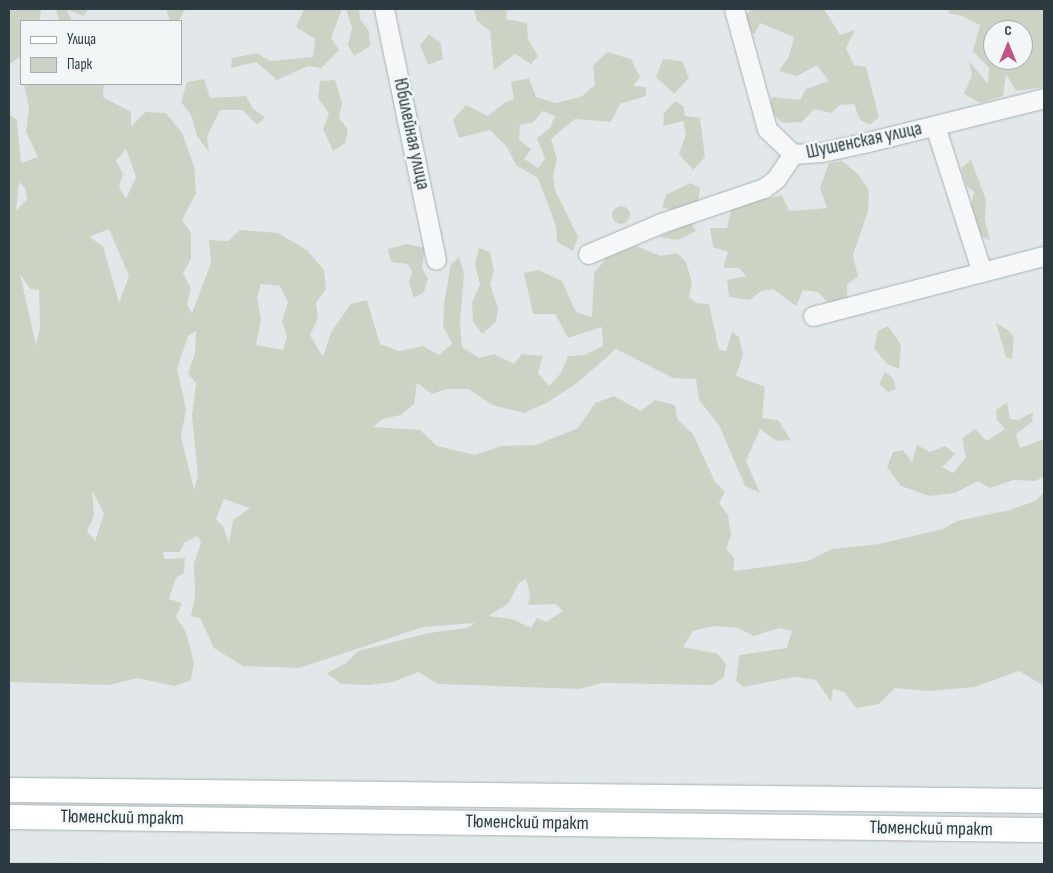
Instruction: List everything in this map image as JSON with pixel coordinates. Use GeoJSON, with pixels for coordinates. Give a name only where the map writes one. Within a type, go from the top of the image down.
{"type":"FeatureCollection","features":[{"type":"Feature","properties":{"kind":"main road","name":"Тюменский тракт"},"geometry":{"type":"LineString","coordinates":[[9,790],[1044,801]]}},
{"type":"Feature","properties":{"kind":"main road","name":"Тюменский тракт"},"geometry":{"type":"LineString","coordinates":[[9,817],[1044,830]]}},
{"type":"Feature","properties":{"kind":"street","name":"Юбилейная улица"},"geometry":{"type":"LineString","coordinates":[[384,9],[436,260]]}},
{"type":"Feature","properties":{"kind":"street"},"geometry":{"type":"LineString","coordinates":[[734,9],[764,123],[778,143],[793,154]]}},
{"type":"Feature","properties":{"kind":"street","name":"Шушенская улица"},"geometry":{"type":"LineString","coordinates":[[588,254],[661,224],[764,188],[776,179],[793,154],[822,152],[1044,98]]}},
{"type":"Feature","properties":{"kind":"street"},"geometry":{"type":"LineString","coordinates":[[935,126],[982,272]]}},
{"type":"Feature","properties":{"kind":"street"},"geometry":{"type":"LineString","coordinates":[[813,316],[1044,256]]}},
{"type":"Feature","properties":{"kind":"green space"},"geometry":{"type":"Polygon","coordinates":[[[9,9],[41,9],[40,20],[20,20],[20,58],[9,64],[9,9]]]}},
{"type":"Feature","properties":{"kind":"green space"},"geometry":{"type":"Polygon","coordinates":[[[56,9],[88,9],[84,16],[67,10],[72,20],[59,20],[56,9]]]}},
{"type":"Feature","properties":{"kind":"green space"},"geometry":{"type":"Polygon","coordinates":[[[166,9],[185,9],[180,20],[170,20],[166,9]]]}},
{"type":"Feature","properties":{"kind":"green space"},"geometry":{"type":"Polygon","coordinates":[[[304,9],[342,9],[331,38],[339,50],[321,68],[308,66],[277,80],[256,62],[231,68],[232,58],[257,53],[270,61],[313,57],[315,39],[296,27],[304,9]]]}},
{"type":"Feature","properties":{"kind":"green space"},"geometry":{"type":"Polygon","coordinates":[[[346,9],[359,9],[360,19],[369,31],[370,46],[354,56],[348,45],[352,28],[346,9]]]}},
{"type":"Feature","properties":{"kind":"green space"},"geometry":{"type":"Polygon","coordinates":[[[474,9],[507,9],[506,19],[527,23],[528,39],[538,56],[531,64],[515,54],[494,70],[490,31],[477,21],[474,9]]]}},
{"type":"Feature","properties":{"kind":"green space"},"geometry":{"type":"Polygon","coordinates":[[[751,9],[824,9],[840,35],[855,30],[846,48],[854,65],[866,67],[879,117],[870,125],[860,120],[854,104],[840,105],[831,113],[814,109],[802,122],[783,123],[769,110],[772,97],[800,100],[806,89],[829,81],[817,65],[797,76],[779,71],[789,56],[794,37],[760,23],[754,35],[743,19],[751,9]]]}},
{"type":"Feature","properties":{"kind":"green space"},"geometry":{"type":"Polygon","coordinates":[[[950,9],[1044,9],[1044,87],[1016,91],[1006,74],[1003,96],[980,103],[964,94],[972,75],[969,61],[988,84],[989,70],[1033,70],[1033,20],[983,20],[983,62],[973,51],[980,25],[962,16],[948,13],[950,9]]]}},
{"type":"Feature","properties":{"kind":"green space"},"geometry":{"type":"Polygon","coordinates":[[[429,34],[441,43],[443,59],[428,65],[420,45],[429,34]]]}},
{"type":"Feature","properties":{"kind":"green space"},"geometry":{"type":"Polygon","coordinates":[[[607,52],[631,59],[640,77],[633,86],[646,87],[646,96],[620,104],[611,122],[575,119],[551,139],[557,159],[553,176],[555,190],[578,237],[573,251],[557,242],[556,226],[538,178],[516,165],[507,147],[490,130],[459,138],[453,120],[466,105],[488,116],[504,103],[514,99],[511,82],[529,78],[536,97],[555,103],[581,97],[595,85],[593,66],[607,52]],[[542,111],[534,122],[520,125],[519,140],[531,149],[524,159],[538,168],[545,159],[537,138],[550,128],[555,116],[542,111]]]}},
{"type":"Feature","properties":{"kind":"green space"},"geometry":{"type":"Polygon","coordinates":[[[663,59],[682,61],[689,78],[674,94],[656,77],[663,59]]]}},
{"type":"Feature","properties":{"kind":"green space"},"geometry":{"type":"Polygon","coordinates":[[[204,79],[210,98],[246,96],[253,109],[265,117],[257,125],[243,110],[220,110],[207,137],[209,152],[197,136],[191,115],[181,102],[187,82],[204,79]]]}},
{"type":"Feature","properties":{"kind":"green space"},"geometry":{"type":"Polygon","coordinates":[[[335,80],[342,103],[339,118],[348,130],[345,143],[333,151],[323,129],[329,114],[318,98],[320,81],[335,80]]]}},
{"type":"Feature","properties":{"kind":"green space"},"geometry":{"type":"Polygon","coordinates":[[[24,85],[104,85],[103,97],[131,112],[131,127],[145,112],[166,113],[182,133],[194,166],[196,193],[182,220],[191,233],[191,259],[183,273],[191,288],[187,305],[192,313],[211,263],[209,240],[228,241],[240,230],[278,233],[307,250],[324,270],[326,289],[316,303],[318,318],[310,335],[323,357],[331,332],[351,304],[367,300],[380,344],[399,351],[423,346],[439,355],[452,344],[443,325],[444,304],[451,264],[459,257],[464,273],[460,323],[462,347],[479,358],[494,354],[514,364],[522,354],[543,356],[538,373],[549,386],[561,373],[568,356],[585,355],[603,346],[602,327],[568,338],[555,314],[533,314],[524,273],[538,270],[562,281],[576,312],[592,317],[594,273],[608,256],[636,246],[661,256],[677,253],[686,262],[692,283],[689,297],[697,303],[709,304],[719,350],[726,351],[732,332],[739,337],[743,355],[736,376],[765,387],[762,418],[778,420],[791,440],[777,441],[760,429],[746,461],[760,493],[745,486],[719,425],[699,400],[696,379],[673,378],[616,349],[577,383],[548,402],[524,413],[492,405],[469,389],[447,389],[432,394],[417,383],[414,404],[401,415],[382,419],[373,427],[420,430],[437,446],[475,455],[501,446],[536,445],[578,428],[595,403],[614,396],[641,411],[655,400],[675,405],[677,419],[693,434],[715,482],[725,492],[719,503],[728,515],[731,536],[726,549],[734,558],[734,571],[808,561],[832,549],[879,544],[943,529],[957,521],[1010,510],[1035,501],[1044,492],[1044,686],[1019,671],[975,687],[929,691],[895,688],[879,704],[856,708],[844,692],[833,689],[831,702],[816,680],[794,677],[743,687],[736,681],[739,655],[787,648],[792,631],[779,628],[754,636],[738,628],[713,626],[693,631],[683,647],[718,654],[726,664],[724,677],[712,685],[602,683],[580,689],[438,684],[418,672],[393,682],[369,685],[341,684],[327,673],[346,663],[358,651],[429,633],[467,628],[475,623],[423,627],[299,668],[243,666],[214,648],[200,618],[191,616],[195,597],[194,564],[201,542],[197,536],[184,543],[180,552],[163,552],[164,559],[185,558],[184,573],[176,578],[169,599],[182,603],[176,617],[186,632],[194,663],[191,680],[174,686],[138,678],[109,685],[9,682],[9,114],[17,120],[21,163],[38,157],[26,132],[29,109],[24,85]],[[126,149],[116,161],[123,174],[119,187],[126,199],[136,177],[126,149]],[[19,182],[16,211],[27,199],[25,188],[19,182]],[[109,229],[89,237],[103,246],[119,303],[129,276],[109,229]],[[20,274],[36,345],[40,328],[39,290],[30,289],[20,274]],[[261,284],[257,297],[261,319],[256,345],[283,350],[287,336],[282,321],[288,302],[280,286],[261,284]],[[196,331],[188,336],[177,369],[186,409],[181,437],[194,489],[198,476],[192,416],[196,383],[188,374],[195,353],[196,331]],[[92,490],[94,516],[87,531],[95,541],[104,514],[92,490]],[[224,499],[216,519],[223,526],[229,543],[233,520],[250,508],[224,499]],[[526,579],[519,583],[508,604],[488,616],[512,619],[531,628],[537,618],[546,622],[563,611],[556,604],[528,605],[530,595],[526,579]]]}},
{"type":"Feature","properties":{"kind":"green space"},"geometry":{"type":"Polygon","coordinates":[[[675,101],[683,106],[685,116],[700,118],[705,157],[693,170],[679,154],[686,134],[683,121],[663,126],[664,113],[675,101]]]}},
{"type":"Feature","properties":{"kind":"green space"},"geometry":{"type":"Polygon","coordinates":[[[971,160],[986,200],[985,220],[990,240],[976,234],[970,209],[974,192],[966,185],[961,168],[971,160]]]}},
{"type":"Feature","properties":{"kind":"green space"},"geometry":{"type":"Polygon","coordinates":[[[842,161],[858,174],[869,190],[868,211],[853,255],[858,277],[847,284],[847,299],[831,306],[818,292],[803,290],[796,306],[773,289],[761,291],[750,300],[729,297],[727,280],[746,276],[739,268],[723,268],[728,252],[713,247],[710,228],[727,228],[732,207],[782,195],[789,211],[827,208],[820,188],[829,163],[842,161]]]}},
{"type":"Feature","properties":{"kind":"green space"},"geometry":{"type":"Polygon","coordinates":[[[690,183],[700,188],[698,203],[682,213],[662,207],[666,195],[690,183]]]}},
{"type":"Feature","properties":{"kind":"green space"},"geometry":{"type":"Polygon","coordinates":[[[617,206],[625,206],[630,211],[628,222],[617,224],[612,219],[612,211],[617,206]]]}},
{"type":"Feature","properties":{"kind":"green space"},"geometry":{"type":"Polygon","coordinates":[[[691,222],[696,231],[678,240],[659,237],[691,222]]]}},
{"type":"Feature","properties":{"kind":"green space"},"geometry":{"type":"Polygon","coordinates":[[[407,244],[425,248],[422,268],[428,279],[424,292],[414,298],[409,282],[412,272],[408,264],[391,262],[388,249],[407,244]]]}},
{"type":"Feature","properties":{"kind":"green space"},"geometry":{"type":"Polygon","coordinates":[[[479,248],[490,252],[494,271],[490,284],[498,308],[496,322],[482,334],[473,321],[472,303],[480,284],[475,265],[479,248]]]}},
{"type":"Feature","properties":{"kind":"green space"},"geometry":{"type":"Polygon","coordinates":[[[996,323],[1008,330],[1014,338],[1012,359],[1006,357],[996,323]]]}},
{"type":"Feature","properties":{"kind":"green space"},"geometry":{"type":"Polygon","coordinates":[[[888,326],[901,345],[899,369],[887,364],[874,348],[878,331],[888,326]]]}},
{"type":"Feature","properties":{"kind":"green space"},"geometry":{"type":"Polygon","coordinates":[[[885,372],[893,378],[896,389],[888,392],[879,384],[885,372]]]}},
{"type":"Feature","properties":{"kind":"green space"},"geometry":{"type":"Polygon","coordinates":[[[1007,402],[1010,419],[1018,420],[1033,412],[1032,422],[1016,434],[1020,448],[1044,439],[1044,477],[1035,481],[1014,480],[990,488],[978,481],[955,493],[929,496],[901,486],[887,467],[893,452],[903,450],[912,462],[917,445],[930,452],[945,446],[955,454],[942,467],[953,473],[966,457],[962,438],[975,429],[987,441],[1005,429],[997,420],[996,410],[1007,402]]]}},
{"type":"Feature","properties":{"kind":"green space"},"geometry":{"type":"Polygon","coordinates":[[[9,862],[219,864],[9,864],[9,862]]]}}]}
